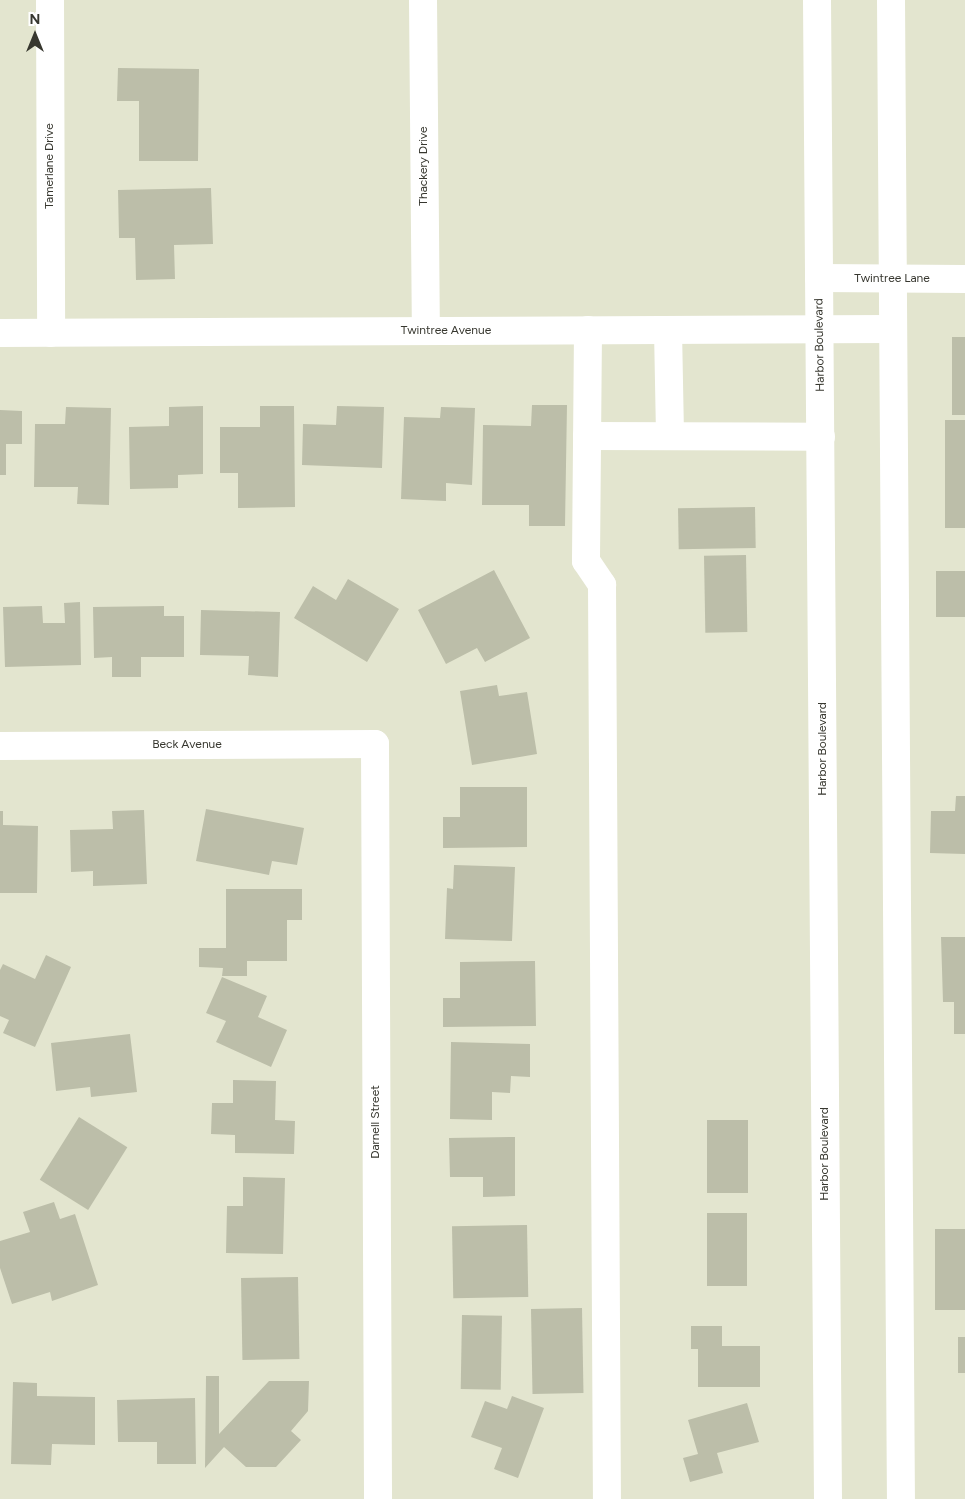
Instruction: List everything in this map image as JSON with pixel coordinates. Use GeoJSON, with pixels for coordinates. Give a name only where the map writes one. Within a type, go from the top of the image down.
{"type":"FeatureCollection","features":[{"type":"Feature","properties":{"kind":"main road","name":"Tamerlane Drive"},"geometry":{"type":"LineString","coordinates":[[50,0],[50,333]]}},
{"type":"Feature","properties":{"kind":"main road","name":"Thackery Drive"},"geometry":{"type":"LineString","coordinates":[[423,0],[426,331]]}},
{"type":"Feature","properties":{"kind":"main road","name":"Harbor Boulevard"},"geometry":{"type":"LineString","coordinates":[[817,0],[828,1499]]}},
{"type":"Feature","properties":{"kind":"main road"},"geometry":{"type":"LineString","coordinates":[[891,0],[891,329],[901,1499]]}},
{"type":"Feature","properties":{"kind":"main road","name":"Twintree Lane"},"geometry":{"type":"LineString","coordinates":[[819,278],[891,280],[965,279]]}},
{"type":"Feature","properties":{"kind":"main road","name":"Twintree Avenue"},"geometry":{"type":"LineString","coordinates":[[0,333],[891,329]]}},
{"type":"Feature","properties":{"kind":"main road"},"geometry":{"type":"LineString","coordinates":[[588,330],[586,561],[602,585],[607,1499]]}},
{"type":"Feature","properties":{"kind":"main road"},"geometry":{"type":"LineString","coordinates":[[668,330],[670,436]]}},
{"type":"Feature","properties":{"kind":"main road"},"geometry":{"type":"LineString","coordinates":[[587,436],[820,437]]}},
{"type":"Feature","properties":{"kind":"main road","name":"Beck Avenue"},"geometry":{"type":"LineString","coordinates":[[0,746],[375,744]]}},
{"type":"Feature","properties":{"kind":"main road","name":"Darnell Street"},"geometry":{"type":"LineString","coordinates":[[375,744],[378,1499]]}},
{"type":"Feature","properties":{"kind":"building"},"geometry":{"type":"Polygon","coordinates":[[[118,68],[199,69],[198,161],[139,161],[139,101],[117,101],[118,68]]]}},
{"type":"Feature","properties":{"kind":"building"},"geometry":{"type":"Polygon","coordinates":[[[211,188],[213,244],[174,245],[175,279],[136,280],[135,238],[119,238],[118,190],[211,188]]]}},
{"type":"Feature","properties":{"kind":"building"},"geometry":{"type":"Polygon","coordinates":[[[952,337],[965,337],[965,415],[952,415],[952,337]]]}},
{"type":"Feature","properties":{"kind":"building"},"geometry":{"type":"Polygon","coordinates":[[[532,405],[567,405],[565,526],[529,526],[529,505],[482,505],[483,425],[531,426],[532,405]]]}},
{"type":"Feature","properties":{"kind":"building"},"geometry":{"type":"Polygon","coordinates":[[[203,406],[203,474],[178,475],[178,488],[130,489],[129,427],[169,426],[169,407],[203,406]]]}},
{"type":"Feature","properties":{"kind":"building"},"geometry":{"type":"Polygon","coordinates":[[[260,406],[294,406],[295,507],[238,508],[238,473],[220,473],[220,427],[260,427],[260,406]]]}},
{"type":"Feature","properties":{"kind":"building"},"geometry":{"type":"Polygon","coordinates":[[[337,406],[384,407],[382,468],[302,465],[303,424],[336,425],[337,406]]]}},
{"type":"Feature","properties":{"kind":"building"},"geometry":{"type":"Polygon","coordinates":[[[66,407],[111,408],[109,505],[77,504],[78,487],[34,487],[35,424],[65,424],[66,407]]]}},
{"type":"Feature","properties":{"kind":"building"},"geometry":{"type":"Polygon","coordinates":[[[441,407],[475,408],[472,485],[446,483],[446,501],[401,499],[404,417],[440,418],[441,407]]]}},
{"type":"Feature","properties":{"kind":"building"},"geometry":{"type":"Polygon","coordinates":[[[0,410],[22,411],[22,444],[6,444],[6,475],[0,475],[0,410]]]}},
{"type":"Feature","properties":{"kind":"building"},"geometry":{"type":"Polygon","coordinates":[[[945,420],[965,420],[965,528],[945,528],[945,420]]]}},
{"type":"Feature","properties":{"kind":"building"},"geometry":{"type":"Polygon","coordinates":[[[755,507],[756,548],[679,549],[678,508],[755,507]]]}},
{"type":"Feature","properties":{"kind":"building"},"geometry":{"type":"Polygon","coordinates":[[[746,555],[747,632],[705,633],[704,556],[746,555]]]}},
{"type":"Feature","properties":{"kind":"building"},"geometry":{"type":"Polygon","coordinates":[[[494,570],[530,638],[485,662],[477,648],[446,664],[418,610],[494,570]]]}},
{"type":"Feature","properties":{"kind":"building"},"geometry":{"type":"Polygon","coordinates":[[[936,571],[965,571],[965,617],[936,617],[936,571]]]}},
{"type":"Feature","properties":{"kind":"building"},"geometry":{"type":"Polygon","coordinates":[[[348,579],[399,609],[367,662],[294,618],[313,586],[336,600],[348,579]]]}},
{"type":"Feature","properties":{"kind":"building"},"geometry":{"type":"Polygon","coordinates":[[[80,602],[81,665],[5,667],[3,607],[42,606],[43,623],[65,623],[64,603],[80,602]]]}},
{"type":"Feature","properties":{"kind":"building"},"geometry":{"type":"Polygon","coordinates":[[[164,606],[164,616],[184,616],[184,657],[141,657],[141,677],[112,677],[112,657],[94,658],[93,607],[164,606]]]}},
{"type":"Feature","properties":{"kind":"building"},"geometry":{"type":"Polygon","coordinates":[[[201,610],[280,612],[278,677],[248,675],[249,656],[200,655],[201,610]]]}},
{"type":"Feature","properties":{"kind":"building"},"geometry":{"type":"Polygon","coordinates":[[[497,685],[499,696],[527,692],[537,754],[472,765],[460,691],[497,685]]]}},
{"type":"Feature","properties":{"kind":"building"},"geometry":{"type":"Polygon","coordinates":[[[460,787],[527,787],[527,847],[443,848],[443,817],[460,817],[460,787]]]}},
{"type":"Feature","properties":{"kind":"building"},"geometry":{"type":"Polygon","coordinates":[[[956,796],[965,796],[965,854],[930,853],[931,811],[955,811],[956,796]]]}},
{"type":"Feature","properties":{"kind":"building"},"geometry":{"type":"Polygon","coordinates":[[[206,809],[304,828],[297,865],[272,861],[269,875],[196,861],[206,809]]]}},
{"type":"Feature","properties":{"kind":"building"},"geometry":{"type":"Polygon","coordinates":[[[144,810],[147,884],[93,886],[93,871],[71,872],[70,830],[113,829],[112,811],[144,810]]]}},
{"type":"Feature","properties":{"kind":"building"},"geometry":{"type":"Polygon","coordinates":[[[0,811],[3,811],[3,825],[38,826],[37,893],[0,893],[0,811]]]}},
{"type":"Feature","properties":{"kind":"building"},"geometry":{"type":"Polygon","coordinates":[[[454,865],[515,867],[512,941],[445,939],[447,888],[453,889],[454,865]]]}},
{"type":"Feature","properties":{"kind":"building"},"geometry":{"type":"Polygon","coordinates":[[[226,889],[302,889],[302,920],[287,920],[287,961],[247,961],[247,976],[222,976],[223,968],[199,967],[199,948],[226,948],[226,889]]]}},
{"type":"Feature","properties":{"kind":"building"},"geometry":{"type":"Polygon","coordinates":[[[941,937],[965,937],[965,1034],[954,1034],[954,1002],[943,1002],[941,937]]]}},
{"type":"Feature","properties":{"kind":"building"},"geometry":{"type":"Polygon","coordinates":[[[46,955],[71,967],[35,1047],[3,1033],[9,1020],[0,1016],[0,970],[3,964],[35,979],[46,955]]]}},
{"type":"Feature","properties":{"kind":"building"},"geometry":{"type":"Polygon","coordinates":[[[535,961],[536,1026],[443,1027],[443,998],[460,998],[460,962],[535,961]]]}},
{"type":"Feature","properties":{"kind":"building"},"geometry":{"type":"Polygon","coordinates":[[[222,977],[267,996],[258,1017],[287,1030],[271,1067],[216,1042],[226,1021],[206,1013],[222,977]]]}},
{"type":"Feature","properties":{"kind":"building"},"geometry":{"type":"Polygon","coordinates":[[[130,1034],[137,1092],[91,1097],[90,1087],[56,1091],[51,1043],[130,1034]]]}},
{"type":"Feature","properties":{"kind":"building"},"geometry":{"type":"Polygon","coordinates":[[[451,1042],[530,1044],[530,1077],[511,1076],[510,1093],[492,1092],[492,1120],[450,1119],[451,1042]]]}},
{"type":"Feature","properties":{"kind":"building"},"geometry":{"type":"Polygon","coordinates":[[[233,1080],[276,1081],[275,1120],[295,1121],[294,1154],[235,1153],[235,1135],[211,1134],[212,1103],[233,1103],[233,1080]]]}},
{"type":"Feature","properties":{"kind":"building"},"geometry":{"type":"Polygon","coordinates":[[[79,1117],[127,1147],[88,1210],[40,1180],[79,1117]]]}},
{"type":"Feature","properties":{"kind":"building"},"geometry":{"type":"Polygon","coordinates":[[[707,1120],[748,1120],[748,1193],[707,1193],[707,1120]]]}},
{"type":"Feature","properties":{"kind":"building"},"geometry":{"type":"Polygon","coordinates":[[[515,1137],[515,1196],[483,1197],[483,1177],[450,1177],[449,1138],[515,1137]]]}},
{"type":"Feature","properties":{"kind":"building"},"geometry":{"type":"Polygon","coordinates":[[[243,1177],[285,1178],[283,1254],[226,1253],[227,1206],[243,1206],[243,1177]]]}},
{"type":"Feature","properties":{"kind":"building"},"geometry":{"type":"Polygon","coordinates":[[[54,1202],[60,1219],[75,1214],[98,1285],[52,1301],[50,1292],[12,1304],[0,1268],[0,1241],[30,1232],[23,1212],[54,1202]]]}},
{"type":"Feature","properties":{"kind":"building"},"geometry":{"type":"Polygon","coordinates":[[[707,1213],[747,1213],[747,1286],[707,1286],[707,1213]]]}},
{"type":"Feature","properties":{"kind":"building"},"geometry":{"type":"Polygon","coordinates":[[[527,1225],[528,1297],[453,1298],[452,1226],[527,1225]]]}},
{"type":"Feature","properties":{"kind":"building"},"geometry":{"type":"Polygon","coordinates":[[[935,1229],[965,1229],[965,1310],[935,1310],[935,1229]]]}},
{"type":"Feature","properties":{"kind":"building"},"geometry":{"type":"Polygon","coordinates":[[[298,1277],[299,1359],[242,1360],[241,1278],[298,1277]]]}},
{"type":"Feature","properties":{"kind":"building"},"geometry":{"type":"Polygon","coordinates":[[[582,1308],[583,1393],[532,1394],[531,1309],[582,1308]]]}},
{"type":"Feature","properties":{"kind":"building"},"geometry":{"type":"Polygon","coordinates":[[[462,1315],[502,1316],[501,1390],[461,1389],[462,1315]]]}},
{"type":"Feature","properties":{"kind":"building"},"geometry":{"type":"Polygon","coordinates":[[[691,1326],[722,1326],[722,1346],[760,1346],[760,1387],[698,1387],[698,1349],[691,1349],[691,1326]]]}},
{"type":"Feature","properties":{"kind":"building"},"geometry":{"type":"Polygon","coordinates":[[[958,1337],[965,1337],[965,1373],[958,1373],[958,1337]]]}},
{"type":"Feature","properties":{"kind":"building"},"geometry":{"type":"Polygon","coordinates":[[[206,1376],[219,1376],[219,1434],[269,1381],[309,1381],[308,1411],[291,1431],[301,1440],[276,1467],[246,1467],[224,1447],[205,1468],[206,1376]]]}},
{"type":"Feature","properties":{"kind":"building"},"geometry":{"type":"Polygon","coordinates":[[[13,1382],[37,1383],[37,1396],[95,1397],[95,1445],[52,1444],[51,1465],[11,1464],[13,1382]]]}},
{"type":"Feature","properties":{"kind":"building"},"geometry":{"type":"Polygon","coordinates":[[[512,1396],[544,1408],[518,1478],[494,1469],[502,1448],[471,1437],[485,1401],[507,1409],[512,1396]]]}},
{"type":"Feature","properties":{"kind":"building"},"geometry":{"type":"Polygon","coordinates":[[[195,1398],[196,1464],[157,1464],[157,1442],[118,1442],[117,1400],[195,1398]]]}},
{"type":"Feature","properties":{"kind":"building"},"geometry":{"type":"Polygon","coordinates":[[[747,1403],[759,1442],[717,1453],[723,1473],[690,1482],[683,1458],[698,1454],[688,1420],[747,1403]]]}}]}
